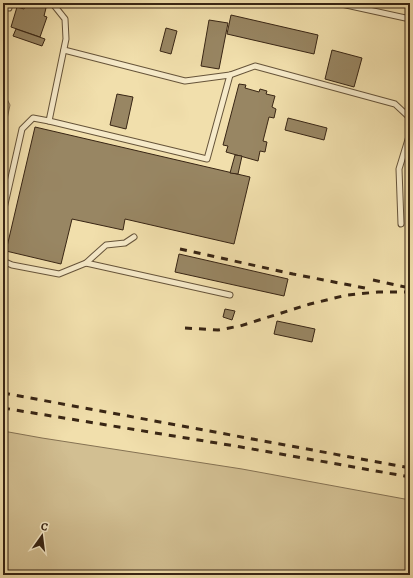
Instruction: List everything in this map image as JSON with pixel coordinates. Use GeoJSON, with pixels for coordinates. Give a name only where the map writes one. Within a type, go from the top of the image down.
{"type":"FeatureCollection","features":[{"type":"Feature","properties":{"kind":"lane"},"geometry":{"type":"LineString","coordinates":[[49,3],[53,4],[65,18],[66,39],[49,121]]}},
{"type":"Feature","properties":{"kind":"lane"},"geometry":{"type":"LineString","coordinates":[[337,3],[410,19]]}},
{"type":"Feature","properties":{"kind":"lane"},"geometry":{"type":"LineString","coordinates":[[64,50],[185,82],[230,75],[255,66],[395,104],[410,118]]}},
{"type":"Feature","properties":{"kind":"lane"},"geometry":{"type":"LineString","coordinates":[[3,212],[22,129],[33,118],[207,159],[230,75]]}},
{"type":"Feature","properties":{"kind":"lane"},"geometry":{"type":"LineString","coordinates":[[401,224],[400,168],[410,133]]}},
{"type":"Feature","properties":{"kind":"lane"},"geometry":{"type":"LineString","coordinates":[[3,261],[12,265],[59,274],[86,262],[106,246],[125,243],[134,237]]}},
{"type":"Feature","properties":{"kind":"lane"},"geometry":{"type":"LineString","coordinates":[[86,262],[230,295]]}},
{"type":"Feature","properties":{"kind":"shaded area"},"geometry":{"type":"Polygon","coordinates":[[[3,91],[10,105],[3,138],[3,91]]]}},
{"type":"Feature","properties":{"kind":"shaded area"},"geometry":{"type":"Polygon","coordinates":[[[3,431],[242,469],[410,500],[410,575],[3,575],[3,431]]]}},
{"type":"Feature","properties":{"kind":"building"},"geometry":{"type":"Polygon","coordinates":[[[26,3],[32,3],[46,8],[44,16],[47,17],[40,37],[11,27],[17,7],[24,9],[26,3]]]}},
{"type":"Feature","properties":{"kind":"building"},"geometry":{"type":"Polygon","coordinates":[[[231,15],[318,35],[314,54],[227,34],[231,15]]]}},
{"type":"Feature","properties":{"kind":"building"},"geometry":{"type":"Polygon","coordinates":[[[209,20],[228,23],[219,69],[201,66],[209,20]]]}},
{"type":"Feature","properties":{"kind":"building"},"geometry":{"type":"Polygon","coordinates":[[[166,28],[177,31],[171,54],[160,51],[166,28]]]}},
{"type":"Feature","properties":{"kind":"building"},"geometry":{"type":"Polygon","coordinates":[[[16,29],[45,39],[42,46],[13,36],[16,29]]]}},
{"type":"Feature","properties":{"kind":"building"},"geometry":{"type":"Polygon","coordinates":[[[332,50],[362,58],[354,87],[325,79],[332,50]]]}},
{"type":"Feature","properties":{"kind":"building"},"geometry":{"type":"Polygon","coordinates":[[[239,84],[246,85],[245,88],[259,92],[260,89],[267,91],[266,94],[275,96],[272,107],[276,109],[274,118],[269,117],[263,141],[267,142],[265,152],[260,151],[258,161],[226,152],[228,146],[223,145],[239,84]]]}},
{"type":"Feature","properties":{"kind":"building"},"geometry":{"type":"Polygon","coordinates":[[[117,94],[133,97],[126,129],[110,125],[117,94]]]}},
{"type":"Feature","properties":{"kind":"building"},"geometry":{"type":"Polygon","coordinates":[[[288,118],[327,128],[324,140],[285,130],[288,118]]]}},
{"type":"Feature","properties":{"kind":"building"},"geometry":{"type":"Polygon","coordinates":[[[35,127],[250,177],[234,244],[125,219],[123,230],[72,219],[61,264],[6,251],[35,127]]]}},
{"type":"Feature","properties":{"kind":"building"},"geometry":{"type":"Polygon","coordinates":[[[235,155],[242,156],[238,174],[230,173],[235,155]]]}},
{"type":"Feature","properties":{"kind":"building"},"geometry":{"type":"Polygon","coordinates":[[[3,170],[7,171],[4,185],[3,185],[3,170]]]}},
{"type":"Feature","properties":{"kind":"building"},"geometry":{"type":"Polygon","coordinates":[[[179,254],[288,279],[284,296],[175,272],[179,254]]]}},
{"type":"Feature","properties":{"kind":"building"},"geometry":{"type":"Polygon","coordinates":[[[225,309],[235,311],[232,320],[223,317],[225,309]]]}},
{"type":"Feature","properties":{"kind":"building"},"geometry":{"type":"Polygon","coordinates":[[[277,321],[315,329],[312,342],[274,334],[277,321]]]}},
{"type":"Feature","properties":{"kind":"railway"},"geometry":{"type":"LineString","coordinates":[[180,249],[370,289]]}},
{"type":"Feature","properties":{"kind":"railway"},"geometry":{"type":"LineString","coordinates":[[373,280],[410,288]]}},
{"type":"Feature","properties":{"kind":"railway"},"geometry":{"type":"LineString","coordinates":[[185,328],[218,330],[240,326],[310,304],[347,295],[378,292],[410,292]]}},
{"type":"Feature","properties":{"kind":"railway"},"geometry":{"type":"LineString","coordinates":[[3,393],[410,468]]}},
{"type":"Feature","properties":{"kind":"railway"},"geometry":{"type":"LineString","coordinates":[[3,408],[241,447],[410,477]]}}]}
